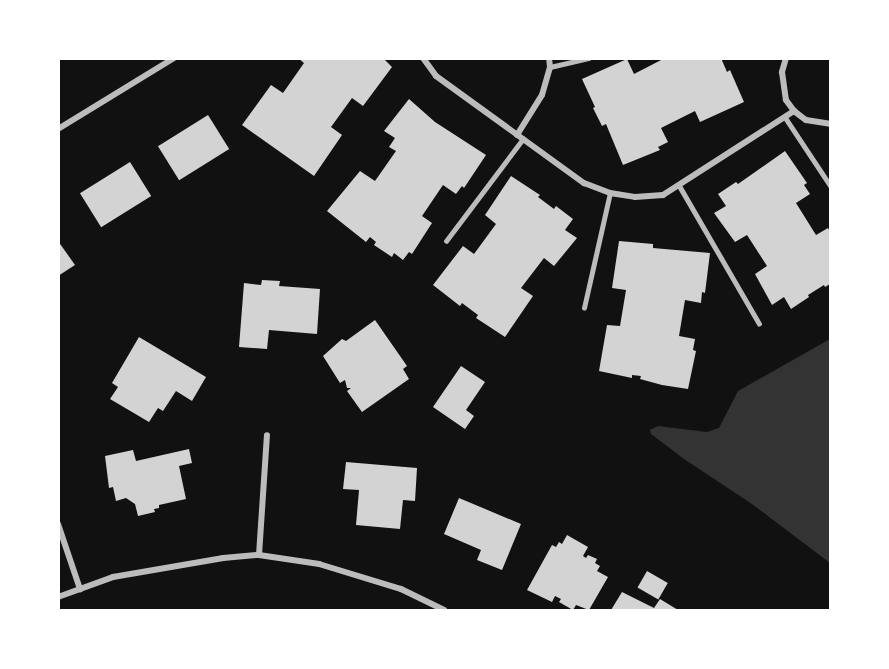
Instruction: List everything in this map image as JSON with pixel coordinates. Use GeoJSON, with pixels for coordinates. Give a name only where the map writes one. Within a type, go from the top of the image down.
{"type":"FeatureCollection","features":[{"type":"Feature","properties":{"kind":"street"},"geometry":{"type":"LineString","coordinates":[[58,129],[174,58]]}},
{"type":"Feature","properties":{"kind":"street"},"geometry":{"type":"LineString","coordinates":[[423,58],[436,76],[584,183],[610,193],[635,197],[663,195],[794,111]]}},
{"type":"Feature","properties":{"kind":"street"},"geometry":{"type":"LineString","coordinates":[[520,137],[542,95],[550,67],[549,58]]}},
{"type":"Feature","properties":{"kind":"street"},"geometry":{"type":"LineString","coordinates":[[786,59],[782,86],[794,111],[806,120],[831,124]]}},
{"type":"Feature","properties":{"kind":"street"},"geometry":{"type":"LineString","coordinates":[[260,555],[267,435]]}},
{"type":"Feature","properties":{"kind":"street"},"geometry":{"type":"LineString","coordinates":[[58,524],[80,589]]}},
{"type":"Feature","properties":{"kind":"street"},"geometry":{"type":"LineString","coordinates":[[58,597],[113,577],[223,558],[260,555],[319,564],[401,589],[444,610]]}},
{"type":"Feature","properties":{"kind":"lane"},"geometry":{"type":"LineString","coordinates":[[550,67],[589,58]]}},
{"type":"Feature","properties":{"kind":"lane"},"geometry":{"type":"LineString","coordinates":[[784,117],[831,185]]}},
{"type":"Feature","properties":{"kind":"lane"},"geometry":{"type":"LineString","coordinates":[[446,241],[520,137]]}},
{"type":"Feature","properties":{"kind":"lane"},"geometry":{"type":"LineString","coordinates":[[679,185],[759,323]]}},
{"type":"Feature","properties":{"kind":"lane"},"geometry":{"type":"LineString","coordinates":[[584,308],[610,193]]}},
{"type":"Feature","properties":{"kind":"shaded area"},"geometry":{"type":"Polygon","coordinates":[[[830,339],[830,563],[752,504],[684,459],[651,434],[650,430],[658,426],[707,432],[719,428],[738,391],[830,339]]]}},
{"type":"Feature","properties":{"kind":"building"},"geometry":{"type":"Polygon","coordinates":[[[298,58],[383,58],[392,67],[363,106],[352,98],[331,127],[342,135],[314,176],[242,125],[271,85],[283,93],[304,63],[298,58]]]}},
{"type":"Feature","properties":{"kind":"building"},"geometry":{"type":"Polygon","coordinates":[[[665,58],[721,58],[727,72],[730,70],[744,102],[700,122],[695,111],[661,128],[668,142],[658,147],[660,150],[623,165],[606,124],[602,126],[593,108],[595,107],[582,79],[627,59],[634,74],[665,58]]]}},
{"type":"Feature","properties":{"kind":"building"},"geometry":{"type":"Polygon","coordinates":[[[409,99],[435,122],[486,155],[464,188],[462,186],[456,194],[443,185],[422,216],[432,223],[412,254],[409,252],[403,260],[394,253],[392,257],[374,245],[376,242],[370,237],[366,242],[327,211],[360,171],[375,181],[396,151],[389,147],[395,138],[384,131],[409,99]]]}},
{"type":"Feature","properties":{"kind":"building"},"geometry":{"type":"Polygon","coordinates":[[[208,115],[229,149],[179,180],[158,146],[208,115]]]}},
{"type":"Feature","properties":{"kind":"building"},"geometry":{"type":"Polygon","coordinates":[[[785,151],[807,183],[804,185],[810,194],[796,203],[816,235],[828,228],[830,232],[830,284],[808,295],[809,297],[791,309],[784,297],[772,305],[755,274],[767,266],[747,235],[735,242],[714,213],[726,206],[718,194],[736,182],[738,184],[785,151]]]}},
{"type":"Feature","properties":{"kind":"building"},"geometry":{"type":"Polygon","coordinates":[[[130,162],[151,196],[101,227],[80,193],[130,162]]]}},
{"type":"Feature","properties":{"kind":"building"},"geometry":{"type":"Polygon","coordinates":[[[511,176],[540,195],[538,197],[554,209],[556,206],[573,219],[565,230],[577,238],[554,266],[544,258],[521,288],[533,296],[505,337],[476,318],[478,315],[462,303],[460,306],[433,285],[463,246],[474,254],[496,224],[485,215],[511,176]]]}},
{"type":"Feature","properties":{"kind":"building"},"geometry":{"type":"Polygon","coordinates":[[[58,241],[75,265],[58,276],[58,241]]]}},
{"type":"Feature","properties":{"kind":"building"},"geometry":{"type":"Polygon","coordinates":[[[619,241],[653,244],[653,248],[710,253],[705,293],[702,292],[701,303],[685,300],[679,336],[695,339],[693,350],[696,351],[688,389],[640,379],[641,376],[632,375],[632,378],[599,371],[607,325],[620,326],[626,290],[612,288],[619,241]]]}},
{"type":"Feature","properties":{"kind":"building"},"geometry":{"type":"Polygon","coordinates":[[[262,280],[280,281],[279,286],[320,289],[317,334],[269,330],[267,349],[239,347],[244,283],[261,285],[262,280]]]}},
{"type":"Feature","properties":{"kind":"building"},"geometry":{"type":"Polygon","coordinates":[[[375,320],[407,366],[403,369],[409,379],[362,412],[347,391],[351,388],[347,388],[345,380],[340,383],[323,356],[342,339],[346,341],[375,320]]]}},
{"type":"Feature","properties":{"kind":"building"},"geometry":{"type":"Polygon","coordinates":[[[139,337],[206,377],[192,401],[176,391],[163,411],[158,408],[149,422],[110,399],[118,387],[112,383],[139,337]]]}},
{"type":"Feature","properties":{"kind":"building"},"geometry":{"type":"Polygon","coordinates":[[[461,366],[485,382],[466,410],[474,416],[465,429],[433,407],[461,366]]]}},
{"type":"Feature","properties":{"kind":"building"},"geometry":{"type":"Polygon","coordinates":[[[189,449],[192,463],[179,466],[186,499],[159,505],[159,508],[154,509],[155,512],[138,516],[135,504],[126,498],[116,501],[113,487],[109,488],[105,456],[133,450],[136,461],[189,449]]]}},
{"type":"Feature","properties":{"kind":"building"},"geometry":{"type":"Polygon","coordinates":[[[346,462],[417,468],[415,501],[403,500],[400,529],[356,525],[359,490],[343,489],[346,462]]]}},
{"type":"Feature","properties":{"kind":"building"},"geometry":{"type":"Polygon","coordinates":[[[459,498],[521,524],[502,570],[477,560],[481,550],[444,534],[459,498]]]}},
{"type":"Feature","properties":{"kind":"building"},"geometry":{"type":"Polygon","coordinates":[[[567,535],[588,547],[583,556],[586,558],[588,555],[597,559],[595,563],[600,566],[597,571],[608,577],[589,610],[576,605],[573,610],[559,602],[561,599],[555,596],[552,602],[527,590],[552,545],[556,547],[559,542],[562,544],[567,535]]]}},
{"type":"Feature","properties":{"kind":"building"},"geometry":{"type":"Polygon","coordinates":[[[647,571],[668,583],[658,599],[638,587],[647,571]]]}},
{"type":"Feature","properties":{"kind":"building"},"geometry":{"type":"Polygon","coordinates":[[[622,592],[654,608],[660,599],[678,610],[611,610],[622,592]]]}}]}
